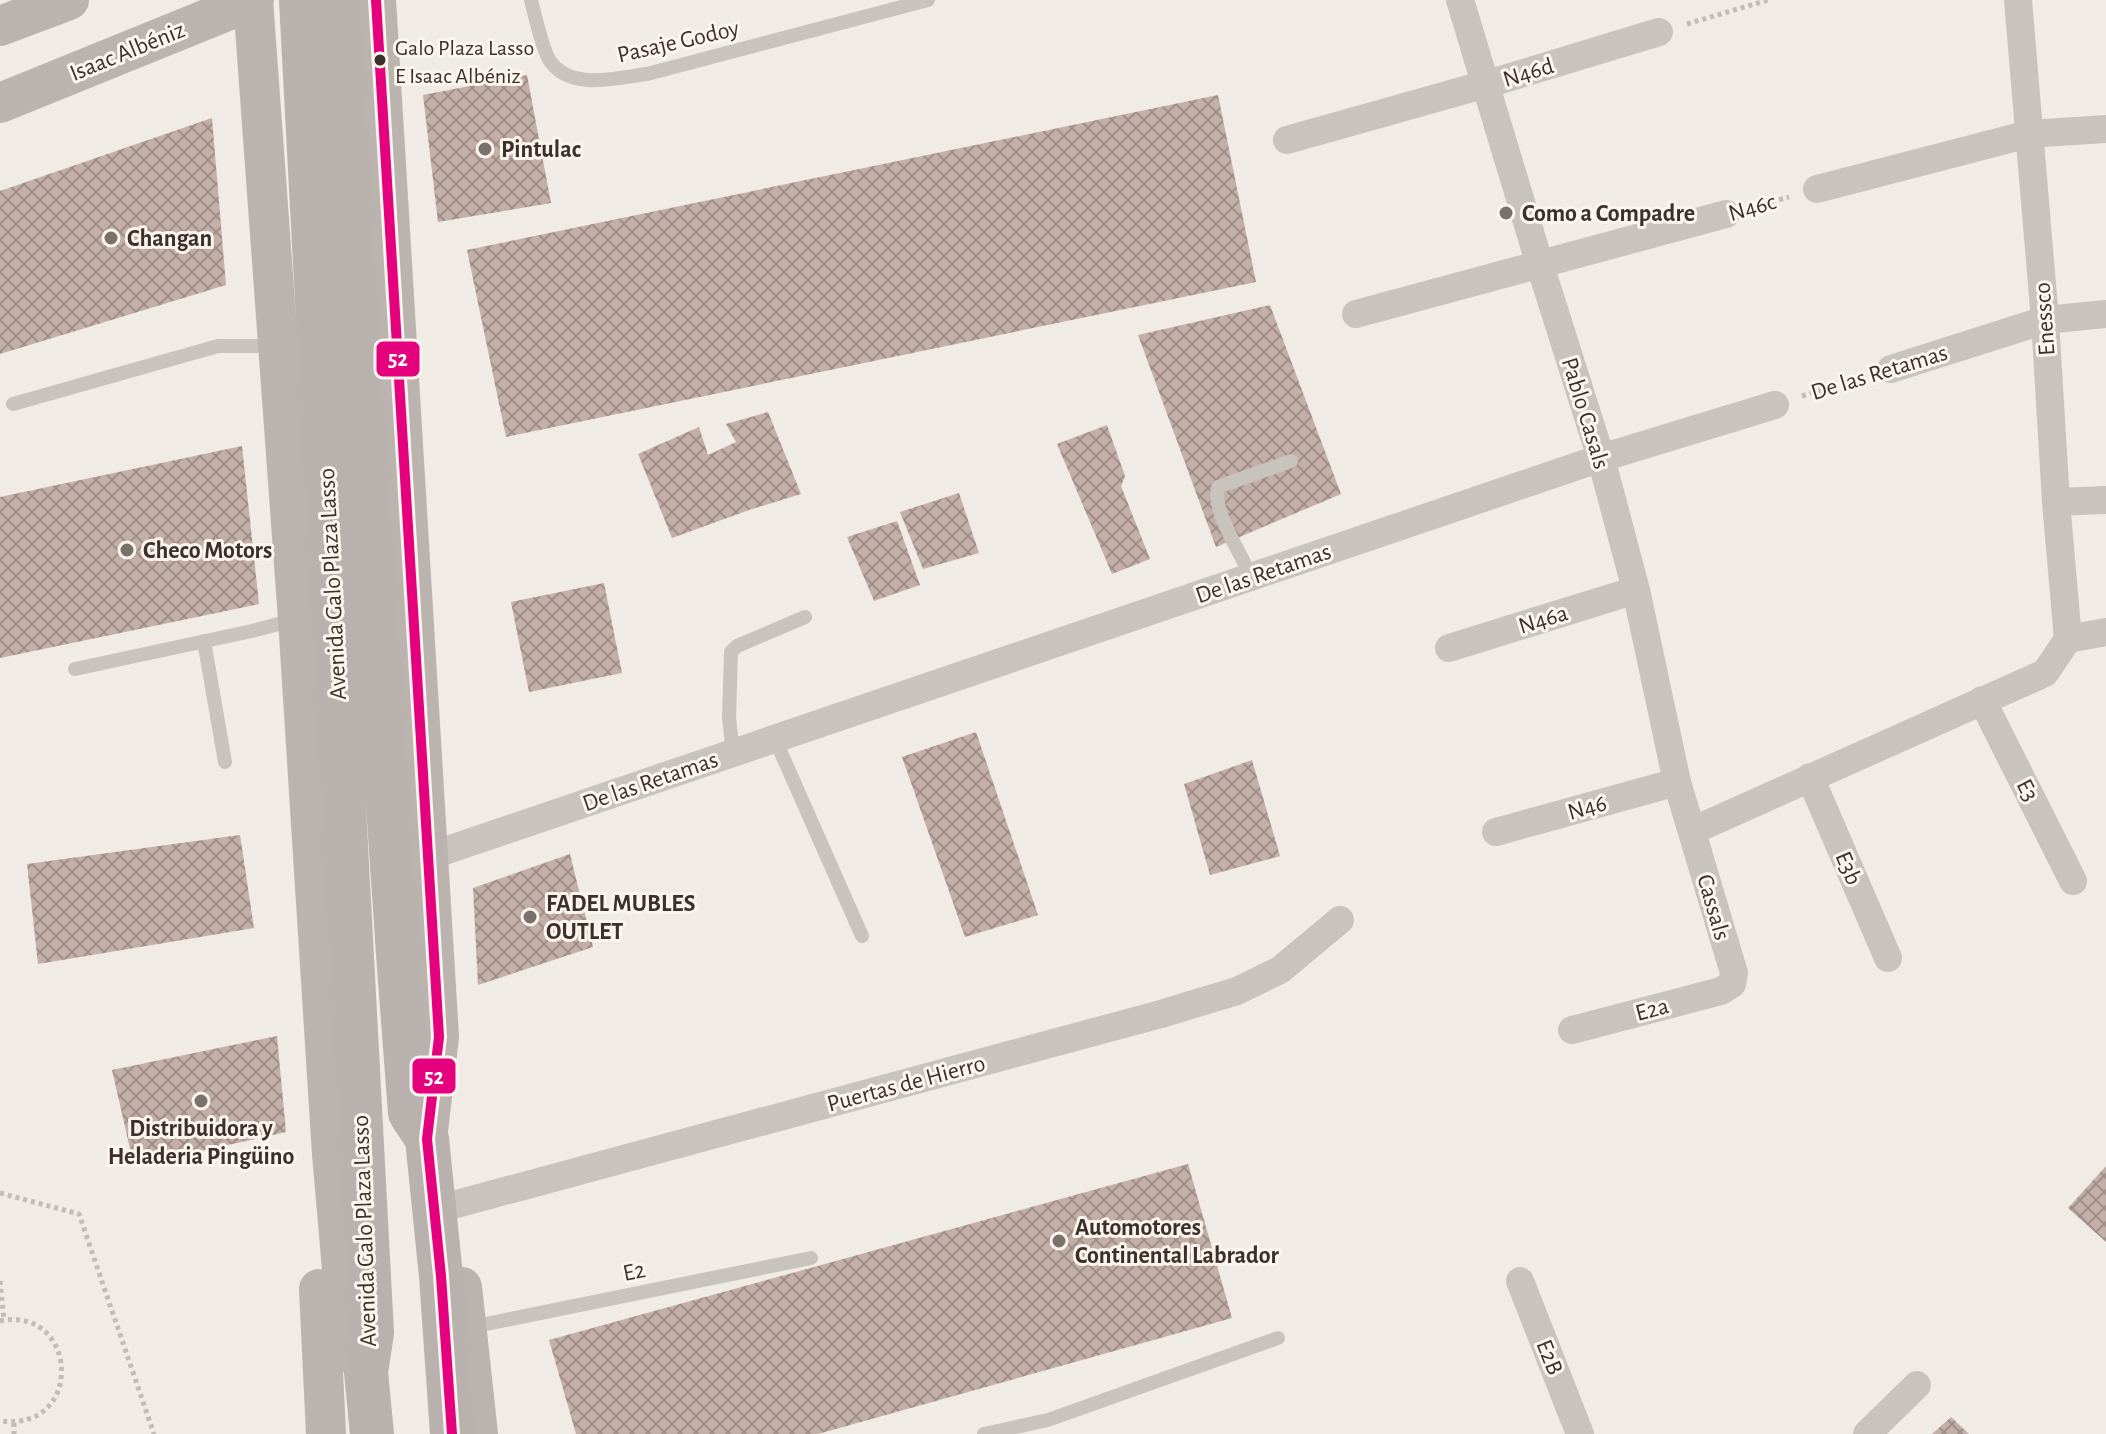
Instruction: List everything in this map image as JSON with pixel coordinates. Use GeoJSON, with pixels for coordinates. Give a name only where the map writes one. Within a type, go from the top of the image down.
{"type":"FeatureCollection","features":[{"type":"Feature","properties":{"kind":"main road"},"geometry":{"type":"LineString","coordinates":[[0,26],[69,0]]}},
{"type":"Feature","properties":{"kind":"main road","name":"Avenida Galo Plaza Lasso"},"geometry":{"type":"LineString","coordinates":[[253,0],[298,619],[332,1154],[348,1337],[366,1372]]}},
{"type":"Feature","properties":{"kind":"main road","name":"Isaac Albéniz"},"geometry":{"type":"LineString","coordinates":[[0,103],[253,0]]}},
{"type":"Feature","properties":{"kind":"main road","name":"Avenida Galo Plaza Lasso"},"geometry":{"type":"LineString","coordinates":[[301,0],[372,1333],[366,1372]]}},
{"type":"Feature","properties":{"kind":"main road","name":"Avenida Galo Plaza Lasso"},"geometry":{"type":"LineString","coordinates":[[337,0],[363,434],[410,1113],[427,1139]]}},
{"type":"Feature","properties":{"kind":"main road"},"geometry":{"type":"LineString","coordinates":[[376,0],[439,1037],[453,1205],[478,1434]]}},
{"type":"Feature","properties":{"kind":"main road"},"geometry":{"type":"LineString","coordinates":[[439,1037],[427,1139],[452,1434]]}},
{"type":"Feature","properties":{"kind":"main road"},"geometry":{"type":"LineString","coordinates":[[326,1434],[321,1372],[318,1235],[332,1154]]}},
{"type":"Feature","properties":{"kind":"main road"},"geometry":{"type":"LineString","coordinates":[[366,1372],[372,1434]]}},
{"type":"Feature","properties":{"kind":"street","name":"Pablo Casals"},"geometry":{"type":"LineString","coordinates":[[1460,0],[1601,458],[1636,590],[1677,782],[1692,831]]}},
{"type":"Feature","properties":{"kind":"street","name":"Enessco"},"geometry":{"type":"LineString","coordinates":[[2018,0],[2068,639]]}},
{"type":"Feature","properties":{"kind":"street","name":"N46d"},"geometry":{"type":"LineString","coordinates":[[1287,140],[1659,32]]}},
{"type":"Feature","properties":{"kind":"street"},"geometry":{"type":"LineString","coordinates":[[1817,189],[2029,134],[2106,129]]}},
{"type":"Feature","properties":{"kind":"street","name":"N46c"},"geometry":{"type":"LineString","coordinates":[[1356,314],[1726,214]]}},
{"type":"Feature","properties":{"kind":"street","name":"De las Retamas"},"geometry":{"type":"LineString","coordinates":[[1891,369],[2045,320],[2106,314]]}},
{"type":"Feature","properties":{"kind":"street","name":"De las Retamas"},"geometry":{"type":"LineString","coordinates":[[427,857],[1601,458],[1775,405]]}},
{"type":"Feature","properties":{"kind":"street"},"geometry":{"type":"LineString","coordinates":[[2056,502],[2106,500]]}},
{"type":"Feature","properties":{"kind":"street","name":"N46a"},"geometry":{"type":"LineString","coordinates":[[1449,648],[1636,590]]}},
{"type":"Feature","properties":{"kind":"street"},"geometry":{"type":"LineString","coordinates":[[1692,831],[2045,673],[2068,639],[2106,632]]}},
{"type":"Feature","properties":{"kind":"street","name":"E3"},"geometry":{"type":"LineString","coordinates":[[1982,700],[2073,881]]}},
{"type":"Feature","properties":{"kind":"street","name":"E3b"},"geometry":{"type":"LineString","coordinates":[[1810,777],[1888,958]]}},
{"type":"Feature","properties":{"kind":"street","name":"N46"},"geometry":{"type":"LineString","coordinates":[[1496,832],[1677,782]]}},
{"type":"Feature","properties":{"kind":"street","name":"Cassals"},"geometry":{"type":"LineString","coordinates":[[1692,831],[1734,973],[1732,984]]}},
{"type":"Feature","properties":{"kind":"street","name":"Puertas de Hierro"},"geometry":{"type":"LineString","coordinates":[[453,1205],[1237,991],[1280,970],[1340,920]]}},
{"type":"Feature","properties":{"kind":"street","name":"E2a"},"geometry":{"type":"LineString","coordinates":[[1572,1030],[1721,991],[1732,984]]}},
{"type":"Feature","properties":{"kind":"street","name":"E2B"},"geometry":{"type":"LineString","coordinates":[[1520,1281],[1580,1434]]}},
{"type":"Feature","properties":{"kind":"street"},"geometry":{"type":"LineString","coordinates":[[1867,1434],[1917,1385]]}},
{"type":"Feature","properties":{"kind":"lane","name":"Pasaje Godoy"},"geometry":{"type":"LineString","coordinates":[[531,0],[549,59],[561,72],[576,79],[600,80],[647,74],[928,0]]}},
{"type":"Feature","properties":{"kind":"lane"},"geometry":{"type":"LineString","coordinates":[[13,404],[218,346],[279,346]]}},
{"type":"Feature","properties":{"kind":"lane"},"geometry":{"type":"LineString","coordinates":[[1251,577],[1216,498],[1218,487],[1291,461]]}},
{"type":"Feature","properties":{"kind":"lane"},"geometry":{"type":"LineString","coordinates":[[733,753],[729,718],[731,652],[737,646],[805,617]]}},
{"type":"Feature","properties":{"kind":"lane"},"geometry":{"type":"LineString","coordinates":[[75,669],[298,619]]}},
{"type":"Feature","properties":{"kind":"lane"},"geometry":{"type":"LineString","coordinates":[[204,641],[225,762]]}},
{"type":"Feature","properties":{"kind":"lane"},"geometry":{"type":"LineString","coordinates":[[775,739],[862,936]]}},
{"type":"Feature","properties":{"kind":"lane","name":"E2"},"geometry":{"type":"LineString","coordinates":[[466,1328],[811,1258]]}},
{"type":"Feature","properties":{"kind":"lane"},"geometry":{"type":"LineString","coordinates":[[984,1434],[1048,1420],[1278,1338]]}},
{"type":"Feature","properties":{"kind":"path"},"geometry":{"type":"LineString","coordinates":[[1659,32],[1768,0]]}},
{"type":"Feature","properties":{"kind":"path","name":"N46c"},"geometry":{"type":"LineString","coordinates":[[1726,214],[1817,189]]}},
{"type":"Feature","properties":{"kind":"path","name":"De las Retamas"},"geometry":{"type":"LineString","coordinates":[[1775,405],[1891,369]]}},
{"type":"Feature","properties":{"kind":"path"},"geometry":{"type":"LineString","coordinates":[[0,1193],[79,1214],[154,1434]]}},
{"type":"Feature","properties":{"kind":"path"},"geometry":{"type":"LineString","coordinates":[[0,1281],[2,1321],[20,1320],[36,1326],[49,1336],[63,1365],[62,1382],[56,1397],[45,1410],[31,1419],[14,1423],[0,1421]]}},
{"type":"Feature","properties":{"kind":"path"},"geometry":{"type":"LineString","coordinates":[[14,1423],[14,1434]]}},
{"type":"Feature","properties":{"kind":"building","name":"Pintulac"},"geometry":{"type":"Polygon","coordinates":[[[527,75],[551,203],[438,222],[423,95],[527,75]]]}},
{"type":"Feature","properties":{"kind":"building"},"geometry":{"type":"Polygon","coordinates":[[[1218,95],[1256,282],[506,437],[467,250],[1218,95]]]}},
{"type":"Feature","properties":{"kind":"building","name":"Changan"},"geometry":{"type":"Polygon","coordinates":[[[212,118],[226,285],[0,354],[0,191],[212,118]]]}},
{"type":"Feature","properties":{"kind":"building"},"geometry":{"type":"Polygon","coordinates":[[[1270,305],[1341,494],[1216,547],[1138,335],[1270,305]]]}},
{"type":"Feature","properties":{"kind":"building"},"geometry":{"type":"Polygon","coordinates":[[[768,412],[801,494],[672,538],[638,454],[699,427],[708,455],[736,442],[726,424],[768,412]]]}},
{"type":"Feature","properties":{"kind":"building"},"geometry":{"type":"Polygon","coordinates":[[[1107,425],[1125,476],[1121,486],[1150,559],[1112,574],[1057,444],[1107,425]]]}},
{"type":"Feature","properties":{"kind":"building","name":"Checo Motors"},"geometry":{"type":"Polygon","coordinates":[[[242,446],[259,604],[0,658],[0,497],[242,446]]]}},
{"type":"Feature","properties":{"kind":"building"},"geometry":{"type":"Polygon","coordinates":[[[959,493],[979,553],[923,569],[900,512],[959,493]]]}},
{"type":"Feature","properties":{"kind":"building"},"geometry":{"type":"Polygon","coordinates":[[[897,521],[920,585],[874,601],[847,537],[897,521]]]}},
{"type":"Feature","properties":{"kind":"building"},"geometry":{"type":"Polygon","coordinates":[[[604,583],[622,673],[529,692],[511,602],[604,583]]]}},
{"type":"Feature","properties":{"kind":"building"},"geometry":{"type":"Polygon","coordinates":[[[976,732],[1038,915],[965,937],[902,757],[976,732]]]}},
{"type":"Feature","properties":{"kind":"building"},"geometry":{"type":"Polygon","coordinates":[[[1252,760],[1280,856],[1210,875],[1184,784],[1252,760]]]}},
{"type":"Feature","properties":{"kind":"building"},"geometry":{"type":"Polygon","coordinates":[[[240,835],[254,928],[38,964],[27,864],[240,835]]]}},
{"type":"Feature","properties":{"kind":"building","name":"FADEL MUBLES OUTLET"},"geometry":{"type":"Polygon","coordinates":[[[570,854],[593,947],[478,985],[473,888],[570,854]]]}},
{"type":"Feature","properties":{"kind":"building","name":"Distribuidora y Heladeria Pingüino"},"geometry":{"type":"Polygon","coordinates":[[[277,1036],[286,1132],[134,1166],[112,1070],[277,1036]]]}},
{"type":"Feature","properties":{"kind":"building","name":"Automotores Continental Labrador"},"geometry":{"type":"Polygon","coordinates":[[[1188,1164],[1232,1318],[818,1434],[576,1434],[549,1340],[1188,1164]]]}},
{"type":"Feature","properties":{"kind":"building"},"geometry":{"type":"Polygon","coordinates":[[[2106,1166],[2106,1242],[2068,1208],[2106,1166]]]}},
{"type":"Feature","properties":{"kind":"building"},"geometry":{"type":"Polygon","coordinates":[[[1951,1417],[1969,1434],[1932,1434],[1951,1417]]]}},
{"type":"Feature","properties":{"kind":"transit line","name":"52"},"geometry":{"type":"LineString","coordinates":[[376,0],[439,1037],[427,1139],[452,1434]]}},
{"type":"Feature","properties":{"kind":"place","name":"Galo Plaza Lasso E Isaac Albéniz"},"geometry":{"type":"Point","coordinates":[380,60]}},
{"type":"Feature","properties":{"kind":"place","name":"Pintulac"},"geometry":{"type":"Point","coordinates":[485,149]}},
{"type":"Feature","properties":{"kind":"place","name":"Como a Compadre"},"geometry":{"type":"Point","coordinates":[1506,213]}},
{"type":"Feature","properties":{"kind":"place","name":"Changan"},"geometry":{"type":"Point","coordinates":[111,238]}},
{"type":"Feature","properties":{"kind":"place","name":"Checo Motors"},"geometry":{"type":"Point","coordinates":[127,550]}},
{"type":"Feature","properties":{"kind":"place","name":"FADEL MUBLES OUTLET"},"geometry":{"type":"Point","coordinates":[530,917]}},
{"type":"Feature","properties":{"kind":"place","name":"Distribuidora y Heladeria Pingüino"},"geometry":{"type":"Point","coordinates":[201,1101]}},
{"type":"Feature","properties":{"kind":"place","name":"Automotores Continental Labrador"},"geometry":{"type":"Point","coordinates":[1059,1241]}}]}
